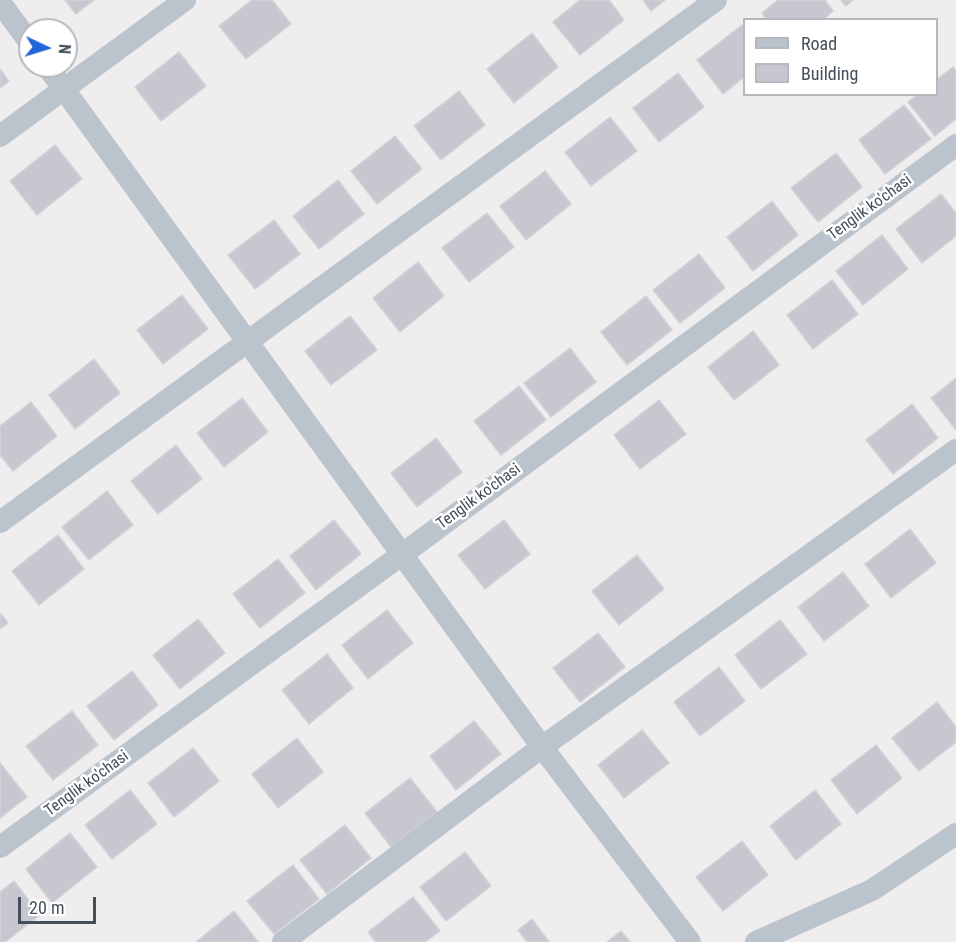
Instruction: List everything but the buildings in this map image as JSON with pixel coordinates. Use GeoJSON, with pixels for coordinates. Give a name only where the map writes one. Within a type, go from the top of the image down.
{"type":"FeatureCollection","features":[{"type":"Feature","properties":{"kind":"street"},"geometry":{"type":"LineString","coordinates":[[0,136],[185,0]]}},
{"type":"Feature","properties":{"kind":"street"},"geometry":{"type":"LineString","coordinates":[[0,522],[716,0]]}},
{"type":"Feature","properties":{"kind":"street"},"geometry":{"type":"LineString","coordinates":[[0,2],[18,27]]}},
{"type":"Feature","properties":{"kind":"street"},"geometry":{"type":"LineString","coordinates":[[56,78],[404,554],[542,747],[690,942]]}},
{"type":"Feature","properties":{"kind":"street","name":"Tenglik ko'chasi"},"geometry":{"type":"LineString","coordinates":[[0,847],[404,554],[956,145]]}},
{"type":"Feature","properties":{"kind":"street"},"geometry":{"type":"LineString","coordinates":[[283,942],[542,747],[956,450]]}},
{"type":"Feature","properties":{"kind":"street"},"geometry":{"type":"LineString","coordinates":[[756,942],[872,890],[956,834]]}}]}
